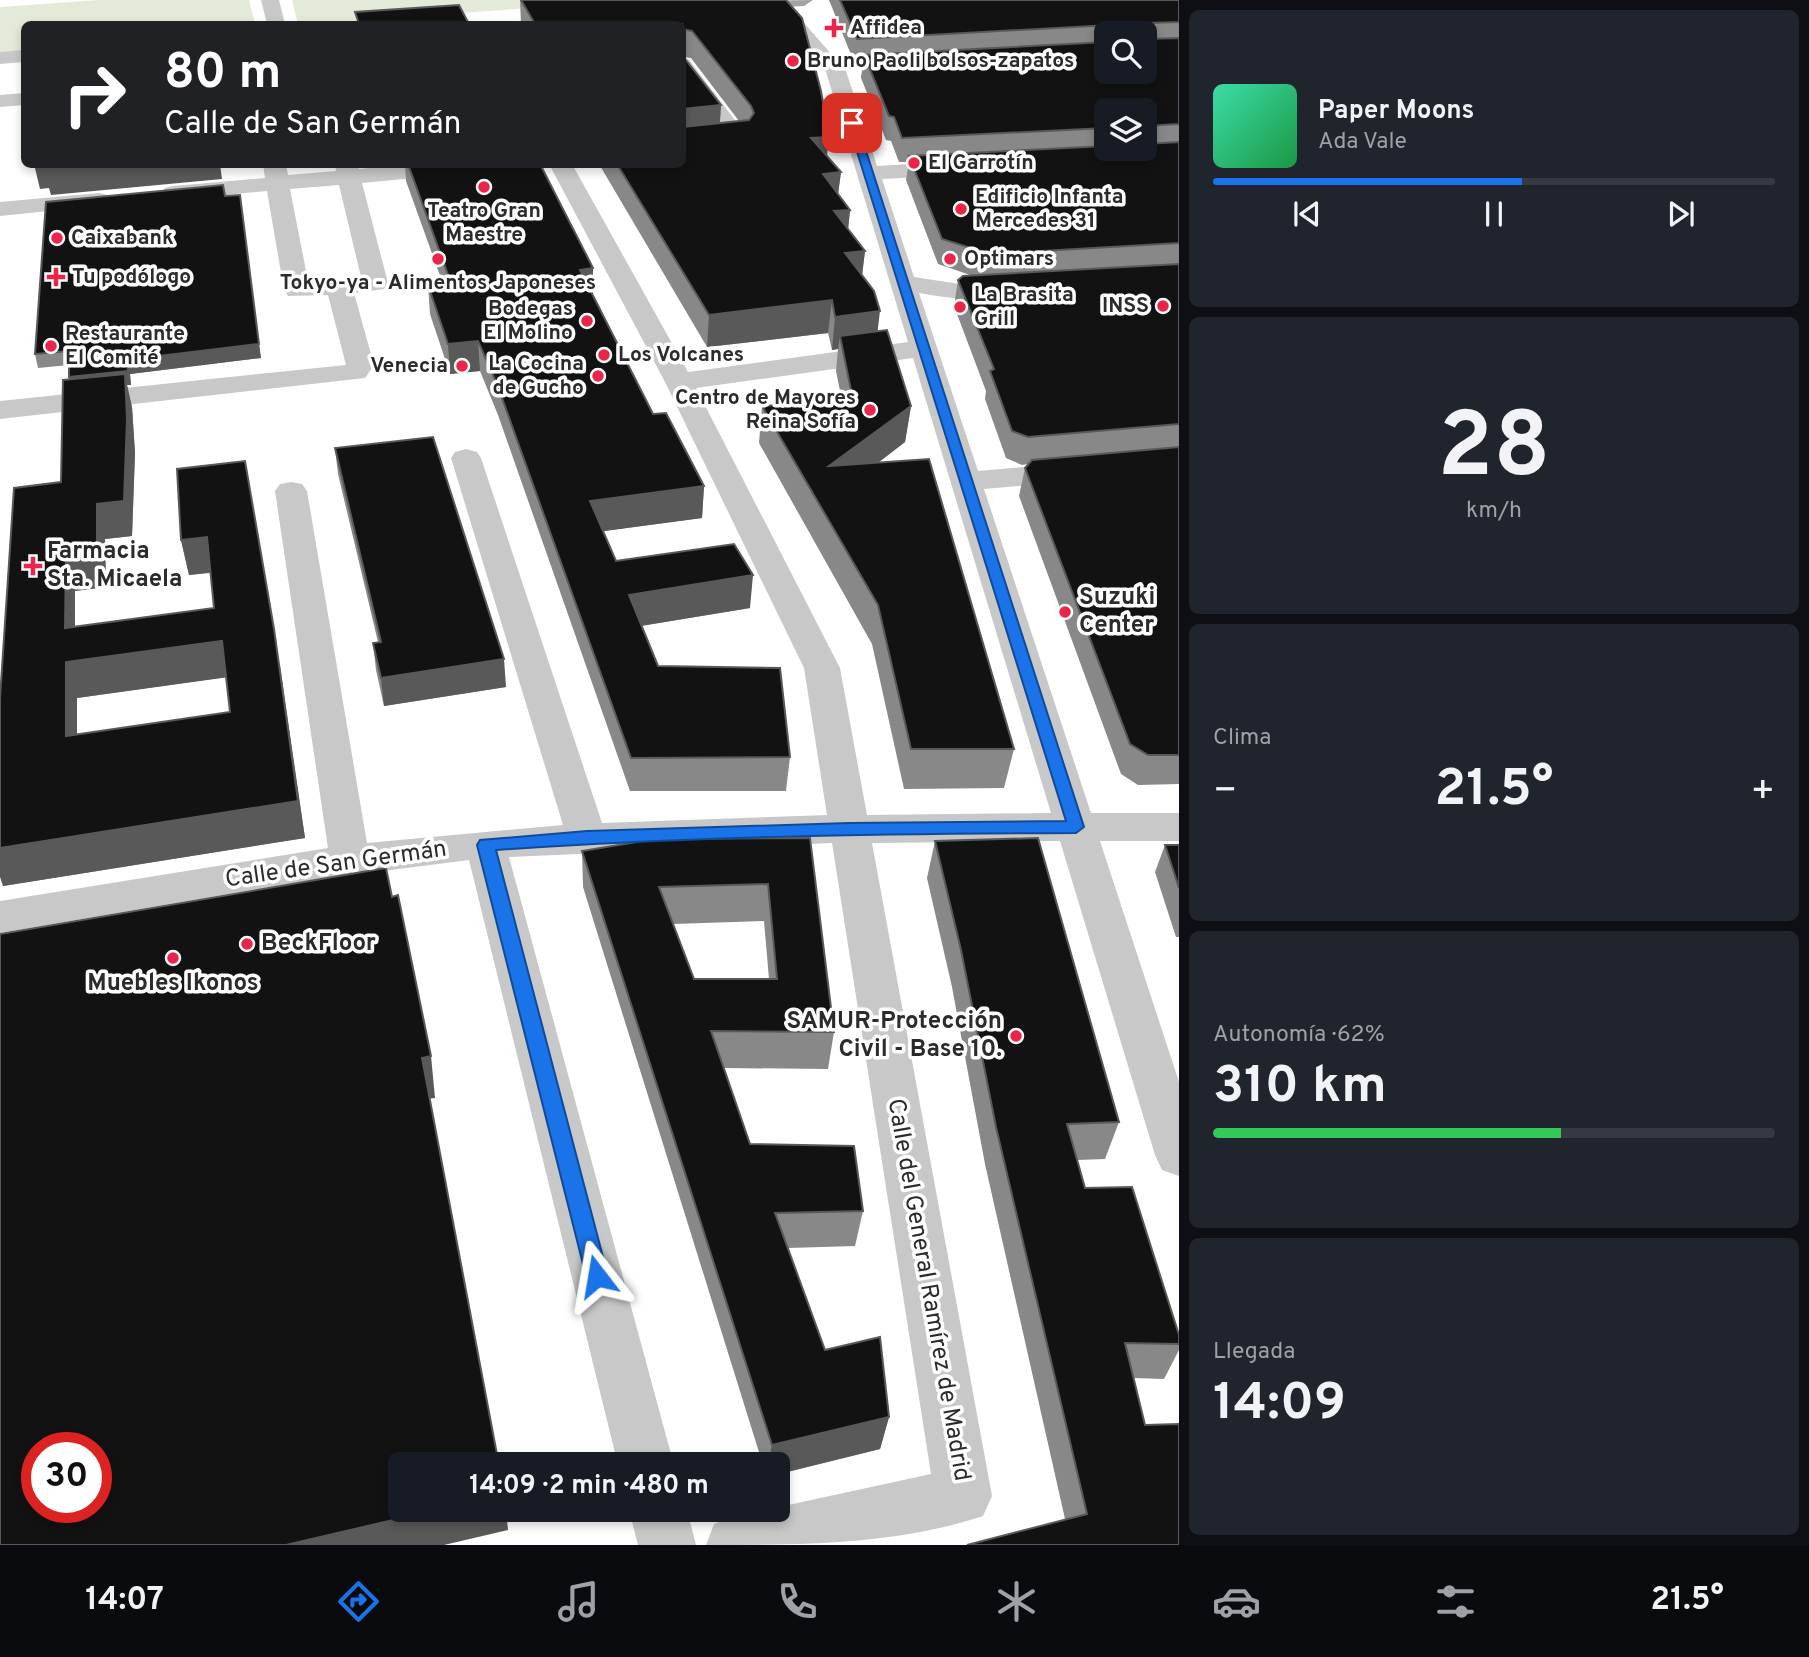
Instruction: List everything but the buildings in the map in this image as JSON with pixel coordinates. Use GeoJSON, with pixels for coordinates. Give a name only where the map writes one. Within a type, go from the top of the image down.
{"type":"FeatureCollection","features":[{"type":"Feature","properties":{"kind":"main road"},"geometry":{"type":"LineString","coordinates":[[645,11],[804,0]]}},
{"type":"Feature","properties":{"kind":"street"},"geometry":{"type":"LineString","coordinates":[[270,0],[275,21]]}},
{"type":"Feature","properties":{"kind":"street"},"geometry":{"type":"LineString","coordinates":[[775,0],[850,70],[869,173],[1179,1155]]}},
{"type":"Feature","properties":{"kind":"street"},"geometry":{"type":"LineString","coordinates":[[0,58],[21,56]]}},
{"type":"Feature","properties":{"kind":"street"},"geometry":{"type":"LineString","coordinates":[[686,69],[739,141],[717,144]]}},
{"type":"Feature","properties":{"kind":"street"},"geometry":{"type":"LineString","coordinates":[[0,101],[21,99]]}},
{"type":"Feature","properties":{"kind":"street"},"geometry":{"type":"LineString","coordinates":[[869,173],[978,167]]}},
{"type":"Feature","properties":{"kind":"street"},"geometry":{"type":"LineString","coordinates":[[149,195],[275,174],[408,168]]}},
{"type":"Feature","properties":{"kind":"street","name":"Calle del General Ramírez de Madrid"},"geometry":{"type":"LineString","coordinates":[[563,168],[679,383],[822,668],[963,1496],[735,1545]]}},
{"type":"Feature","properties":{"kind":"street"},"geometry":{"type":"LineString","coordinates":[[275,174],[297,290],[374,283],[348,171]]}},
{"type":"Feature","properties":{"kind":"street"},"geometry":{"type":"LineString","coordinates":[[0,236],[0,209],[122,198]]}},
{"type":"Feature","properties":{"kind":"street"},"geometry":{"type":"LineString","coordinates":[[904,283],[960,292],[1028,288]]}},
{"type":"Feature","properties":{"kind":"street"},"geometry":{"type":"LineString","coordinates":[[0,410],[355,372],[360,365],[339,286]]}},
{"type":"Feature","properties":{"kind":"street"},"geometry":{"type":"LineString","coordinates":[[679,383],[924,348]]}},
{"type":"Feature","properties":{"kind":"street"},"geometry":{"type":"LineString","coordinates":[[467,458],[587,837]]}},
{"type":"Feature","properties":{"kind":"street"},"geometry":{"type":"LineString","coordinates":[[965,481],[1179,463]]}},
{"type":"Feature","properties":{"kind":"street"},"geometry":{"type":"LineString","coordinates":[[291,491],[350,860]]}},
{"type":"Feature","properties":{"kind":"street","name":"Calle de San Germán"},"geometry":{"type":"LineString","coordinates":[[0,917],[350,860],[587,837],[849,829],[1179,827]]}},
{"type":"Feature","properties":{"kind":"street"},"geometry":{"type":"LineString","coordinates":[[486,845],[643,1452]]}},
{"type":"Feature","properties":{"kind":"street"},"geometry":{"type":"LineString","coordinates":[[661,1522],[667,1545]]}},
{"type":"Feature","properties":{"kind":"green space"},"geometry":{"type":"Polygon","coordinates":[[[99,0],[249,0],[254,21],[21,21],[21,52],[0,54],[0,7],[99,0]]]}},
{"type":"Feature","properties":{"kind":"green space"},"geometry":{"type":"Polygon","coordinates":[[[292,0],[609,2],[355,21],[297,21],[292,0]]]}},
{"type":"Feature","properties":{"kind":"place","name":"Affidea"},"geometry":{"type":"Point","coordinates":[834,28]}},
{"type":"Feature","properties":{"kind":"place","name":"Bruno Paoli bolsos-zapatos"},"geometry":{"type":"Point","coordinates":[793,61]}},
{"type":"Feature","properties":{"kind":"place","name":"El Garrotín"},"geometry":{"type":"Point","coordinates":[914,163]}},
{"type":"Feature","properties":{"kind":"place","name":"Teatro Gran Maestre"},"geometry":{"type":"Point","coordinates":[484,187]}},
{"type":"Feature","properties":{"kind":"place","name":"Edificio Infanta Mercedes 31"},"geometry":{"type":"Point","coordinates":[961,209]}},
{"type":"Feature","properties":{"kind":"place","name":"Caixabank"},"geometry":{"type":"Point","coordinates":[57,238]}},
{"type":"Feature","properties":{"kind":"place","name":"Tokyo-ya - Alimentos Japoneses"},"geometry":{"type":"Point","coordinates":[438,259]}},
{"type":"Feature","properties":{"kind":"place","name":"Optimars"},"geometry":{"type":"Point","coordinates":[950,259]}},
{"type":"Feature","properties":{"kind":"place","name":"Tu podólogo"},"geometry":{"type":"Point","coordinates":[56,277]}},
{"type":"Feature","properties":{"kind":"place","name":"INSS"},"geometry":{"type":"Point","coordinates":[1163,306]}},
{"type":"Feature","properties":{"kind":"place","name":"La Brasita Grill"},"geometry":{"type":"Point","coordinates":[960,307]}},
{"type":"Feature","properties":{"kind":"place","name":"Bodegas El Molino"},"geometry":{"type":"Point","coordinates":[587,321]}},
{"type":"Feature","properties":{"kind":"place","name":"Restaurante El Comité"},"geometry":{"type":"Point","coordinates":[51,346]}},
{"type":"Feature","properties":{"kind":"place","name":"Los Volcanes"},"geometry":{"type":"Point","coordinates":[604,355]}},
{"type":"Feature","properties":{"kind":"place","name":"Venecia"},"geometry":{"type":"Point","coordinates":[462,366]}},
{"type":"Feature","properties":{"kind":"place","name":"La Cocina de Gucho"},"geometry":{"type":"Point","coordinates":[598,376]}},
{"type":"Feature","properties":{"kind":"place","name":"Centro de Mayores Reina Sofía"},"geometry":{"type":"Point","coordinates":[870,410]}},
{"type":"Feature","properties":{"kind":"place","name":"Farmacia Sta. Micaela"},"geometry":{"type":"Point","coordinates":[33,566]}},
{"type":"Feature","properties":{"kind":"place","name":"Suzuki Center"},"geometry":{"type":"Point","coordinates":[1065,612]}},
{"type":"Feature","properties":{"kind":"place","name":"BeckFloor"},"geometry":{"type":"Point","coordinates":[247,944]}},
{"type":"Feature","properties":{"kind":"place","name":"Muebles Ikonos"},"geometry":{"type":"Point","coordinates":[173,958]}},
{"type":"Feature","properties":{"kind":"place","name":"SAMUR-Protección Civil - Base 10."},"geometry":{"type":"Point","coordinates":[1016,1036]}},
{"type":"Feature","properties":{"kind":"route"},"geometry":{"type":"LineString","coordinates":[[597,1276],[495,891],[486,845],[587,837],[849,829],[1076,827],[852,123]]}}]}
